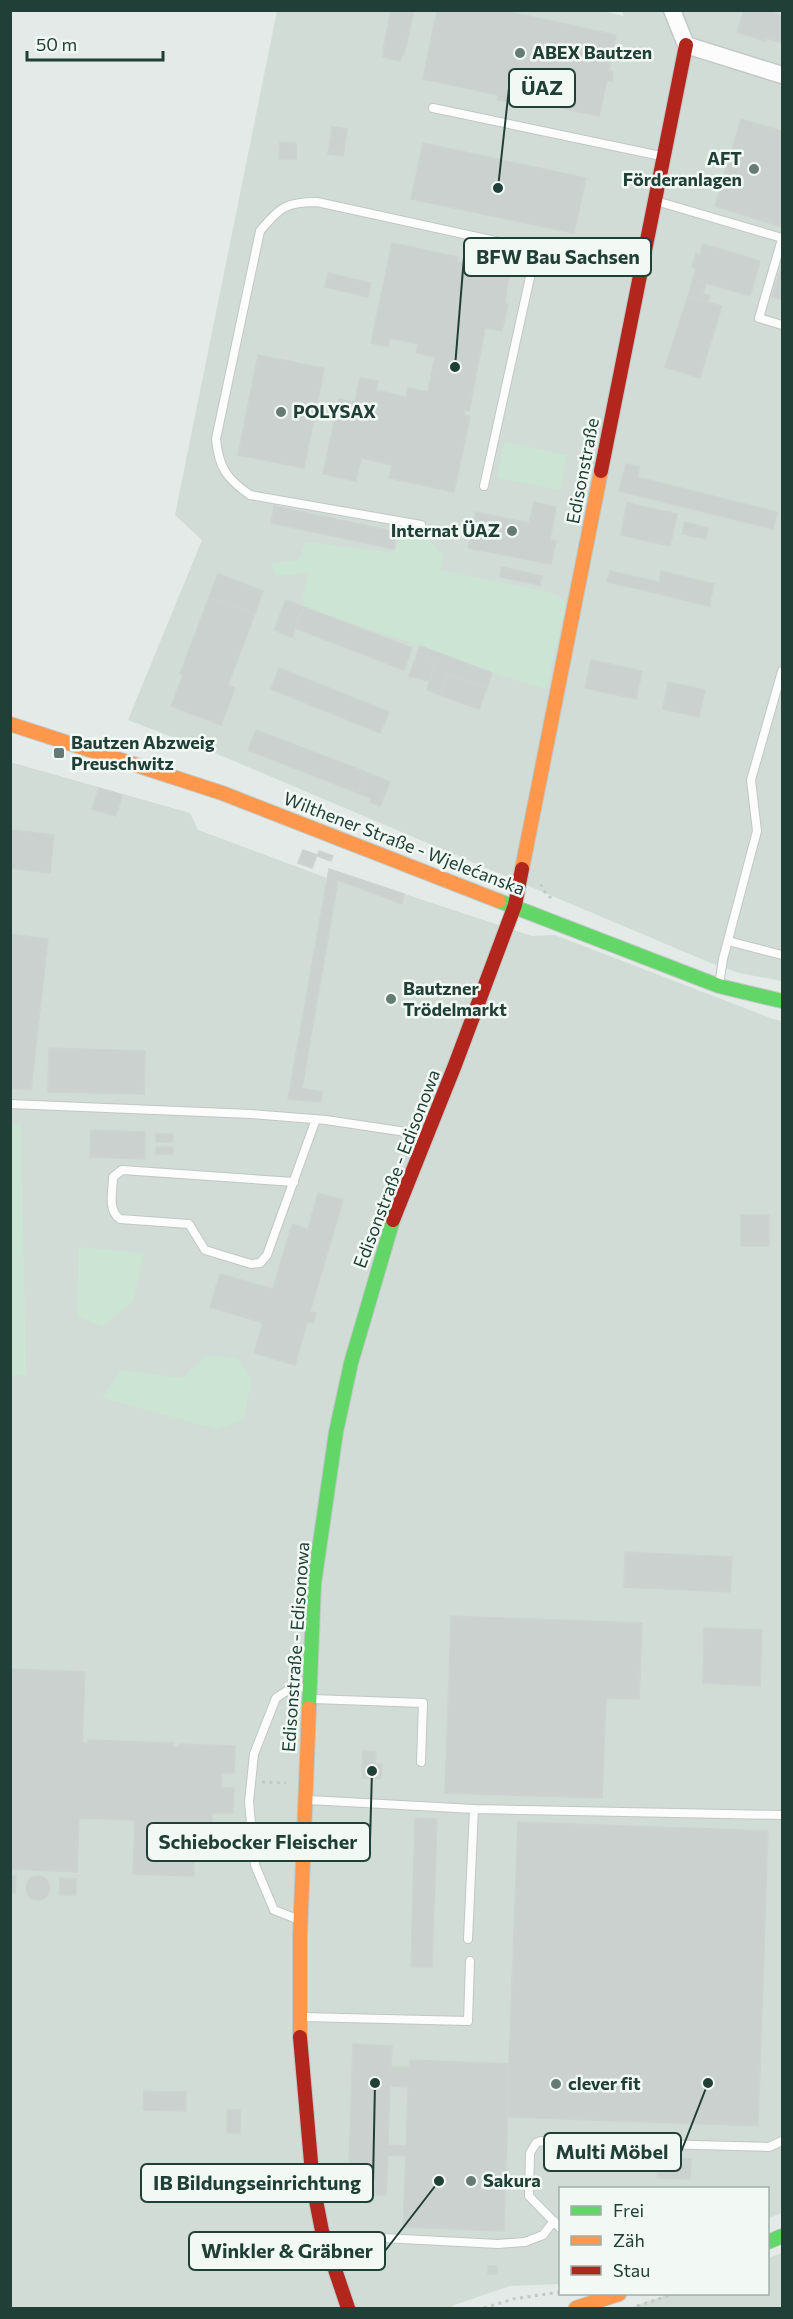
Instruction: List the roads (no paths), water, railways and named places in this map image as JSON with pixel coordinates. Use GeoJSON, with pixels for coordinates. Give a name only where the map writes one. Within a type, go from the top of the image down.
{"type":"FeatureCollection","features":[{"type":"Feature","properties":{"kind":"street"},"geometry":{"type":"LineString","coordinates":[[672,10],[686,45],[783,75]]}},
{"type":"Feature","properties":{"kind":"street","name":"Edisonstraße"},"geometry":{"type":"LineString","coordinates":[[515,905],[686,45]]}},
{"type":"Feature","properties":{"kind":"street","name":"Wilthener Straße - Wjelećanska"},"geometry":{"type":"LineString","coordinates":[[10,724],[222,793],[515,905],[718,986],[783,1002]]}},
{"type":"Feature","properties":{"kind":"street","name":"Edisonstraße - Edisonowa"},"geometry":{"type":"LineString","coordinates":[[348,2308],[316,2209],[300,2017],[300,1920],[314,1584],[336,1432],[351,1363],[371,1290],[394,1216],[459,1054],[515,905]]}},
{"type":"Feature","properties":{"kind":"street"},"geometry":{"type":"LineString","coordinates":[[576,2308],[616,2295]]}},
{"type":"Feature","properties":{"kind":"lane"},"geometry":{"type":"LineString","coordinates":[[433,108],[664,157]]}},
{"type":"Feature","properties":{"kind":"lane"},"geometry":{"type":"LineString","coordinates":[[656,200],[783,238],[759,318],[783,325]]}},
{"type":"Feature","properties":{"kind":"lane"},"geometry":{"type":"LineString","coordinates":[[421,525],[250,495],[233,482],[219,460],[216,439],[261,231],[276,212],[295,202],[316,202],[641,273]]}},
{"type":"Feature","properties":{"kind":"lane"},"geometry":{"type":"LineString","coordinates":[[484,486],[536,250]]}},
{"type":"Feature","properties":{"kind":"lane"},"geometry":{"type":"LineString","coordinates":[[718,986],[757,831],[751,780],[783,671]]}},
{"type":"Feature","properties":{"kind":"lane"},"geometry":{"type":"LineString","coordinates":[[728,941],[783,955]]}},
{"type":"Feature","properties":{"kind":"lane"},"geometry":{"type":"LineString","coordinates":[[10,1104],[240,1113],[316,1119],[426,1135]]}},
{"type":"Feature","properties":{"kind":"lane"},"geometry":{"type":"LineString","coordinates":[[294,1182],[122,1170],[113,1177],[112,1209],[114,1215],[120,1219],[189,1224],[205,1250],[251,1264],[260,1263],[267,1255],[294,1182],[316,1119]]}},
{"type":"Feature","properties":{"kind":"lane"},"geometry":{"type":"LineString","coordinates":[[300,1920],[274,1910],[255,1865],[249,1802],[254,1754],[276,1698],[291,1688],[309,1693],[423,1703],[422,1762]]}},
{"type":"Feature","properties":{"kind":"lane"},"geometry":{"type":"LineString","coordinates":[[305,1800],[474,1809],[783,1815]]}},
{"type":"Feature","properties":{"kind":"lane"},"geometry":{"type":"LineString","coordinates":[[468,1939],[474,1809]]}},
{"type":"Feature","properties":{"kind":"lane"},"geometry":{"type":"LineString","coordinates":[[300,2017],[468,2021],[470,1961]]}},
{"type":"Feature","properties":{"kind":"lane"},"geometry":{"type":"LineString","coordinates":[[364,2237],[498,2244],[525,2242],[543,2235],[557,2225],[529,2196],[530,2153],[536,2143],[541,2141],[769,2147],[783,2140]]}},
{"type":"Feature","properties":{"kind":"place","name":"ABEX Bautzen"},"geometry":{"type":"Point","coordinates":[520,53]}},
{"type":"Feature","properties":{"kind":"place","name":"AFT Förderanlagen"},"geometry":{"type":"Point","coordinates":[754,169]}},
{"type":"Feature","properties":{"kind":"place","name":"ÜAZ"},"geometry":{"type":"Point","coordinates":[498,188]}},
{"type":"Feature","properties":{"kind":"place","name":"BFW Bau Sachsen"},"geometry":{"type":"Point","coordinates":[455,367]}},
{"type":"Feature","properties":{"kind":"place","name":"POLYSAX"},"geometry":{"type":"Point","coordinates":[281,412]}},
{"type":"Feature","properties":{"kind":"place","name":"Internat ÜAZ"},"geometry":{"type":"Point","coordinates":[512,531]}},
{"type":"Feature","properties":{"kind":"place","name":"Bautzen Abzweig Preuschwitz"},"geometry":{"type":"Point","coordinates":[59,753]}},
{"type":"Feature","properties":{"kind":"place","name":"Bautzner Trödelmarkt"},"geometry":{"type":"Point","coordinates":[391,999]}},
{"type":"Feature","properties":{"kind":"place","name":"Schiebocker Fleischer"},"geometry":{"type":"Point","coordinates":[372,1771]}},
{"type":"Feature","properties":{"kind":"place","name":"IB Bildungseinrichtung"},"geometry":{"type":"Point","coordinates":[375,2083]}},
{"type":"Feature","properties":{"kind":"place","name":"Multi Möbel"},"geometry":{"type":"Point","coordinates":[708,2083]}},
{"type":"Feature","properties":{"kind":"place","name":"clever fit"},"geometry":{"type":"Point","coordinates":[556,2084]}},
{"type":"Feature","properties":{"kind":"place","name":"Winkler & Gräbner"},"geometry":{"type":"Point","coordinates":[439,2181]}},
{"type":"Feature","properties":{"kind":"place","name":"Sakura"},"geometry":{"type":"Point","coordinates":[471,2181]}}]}
